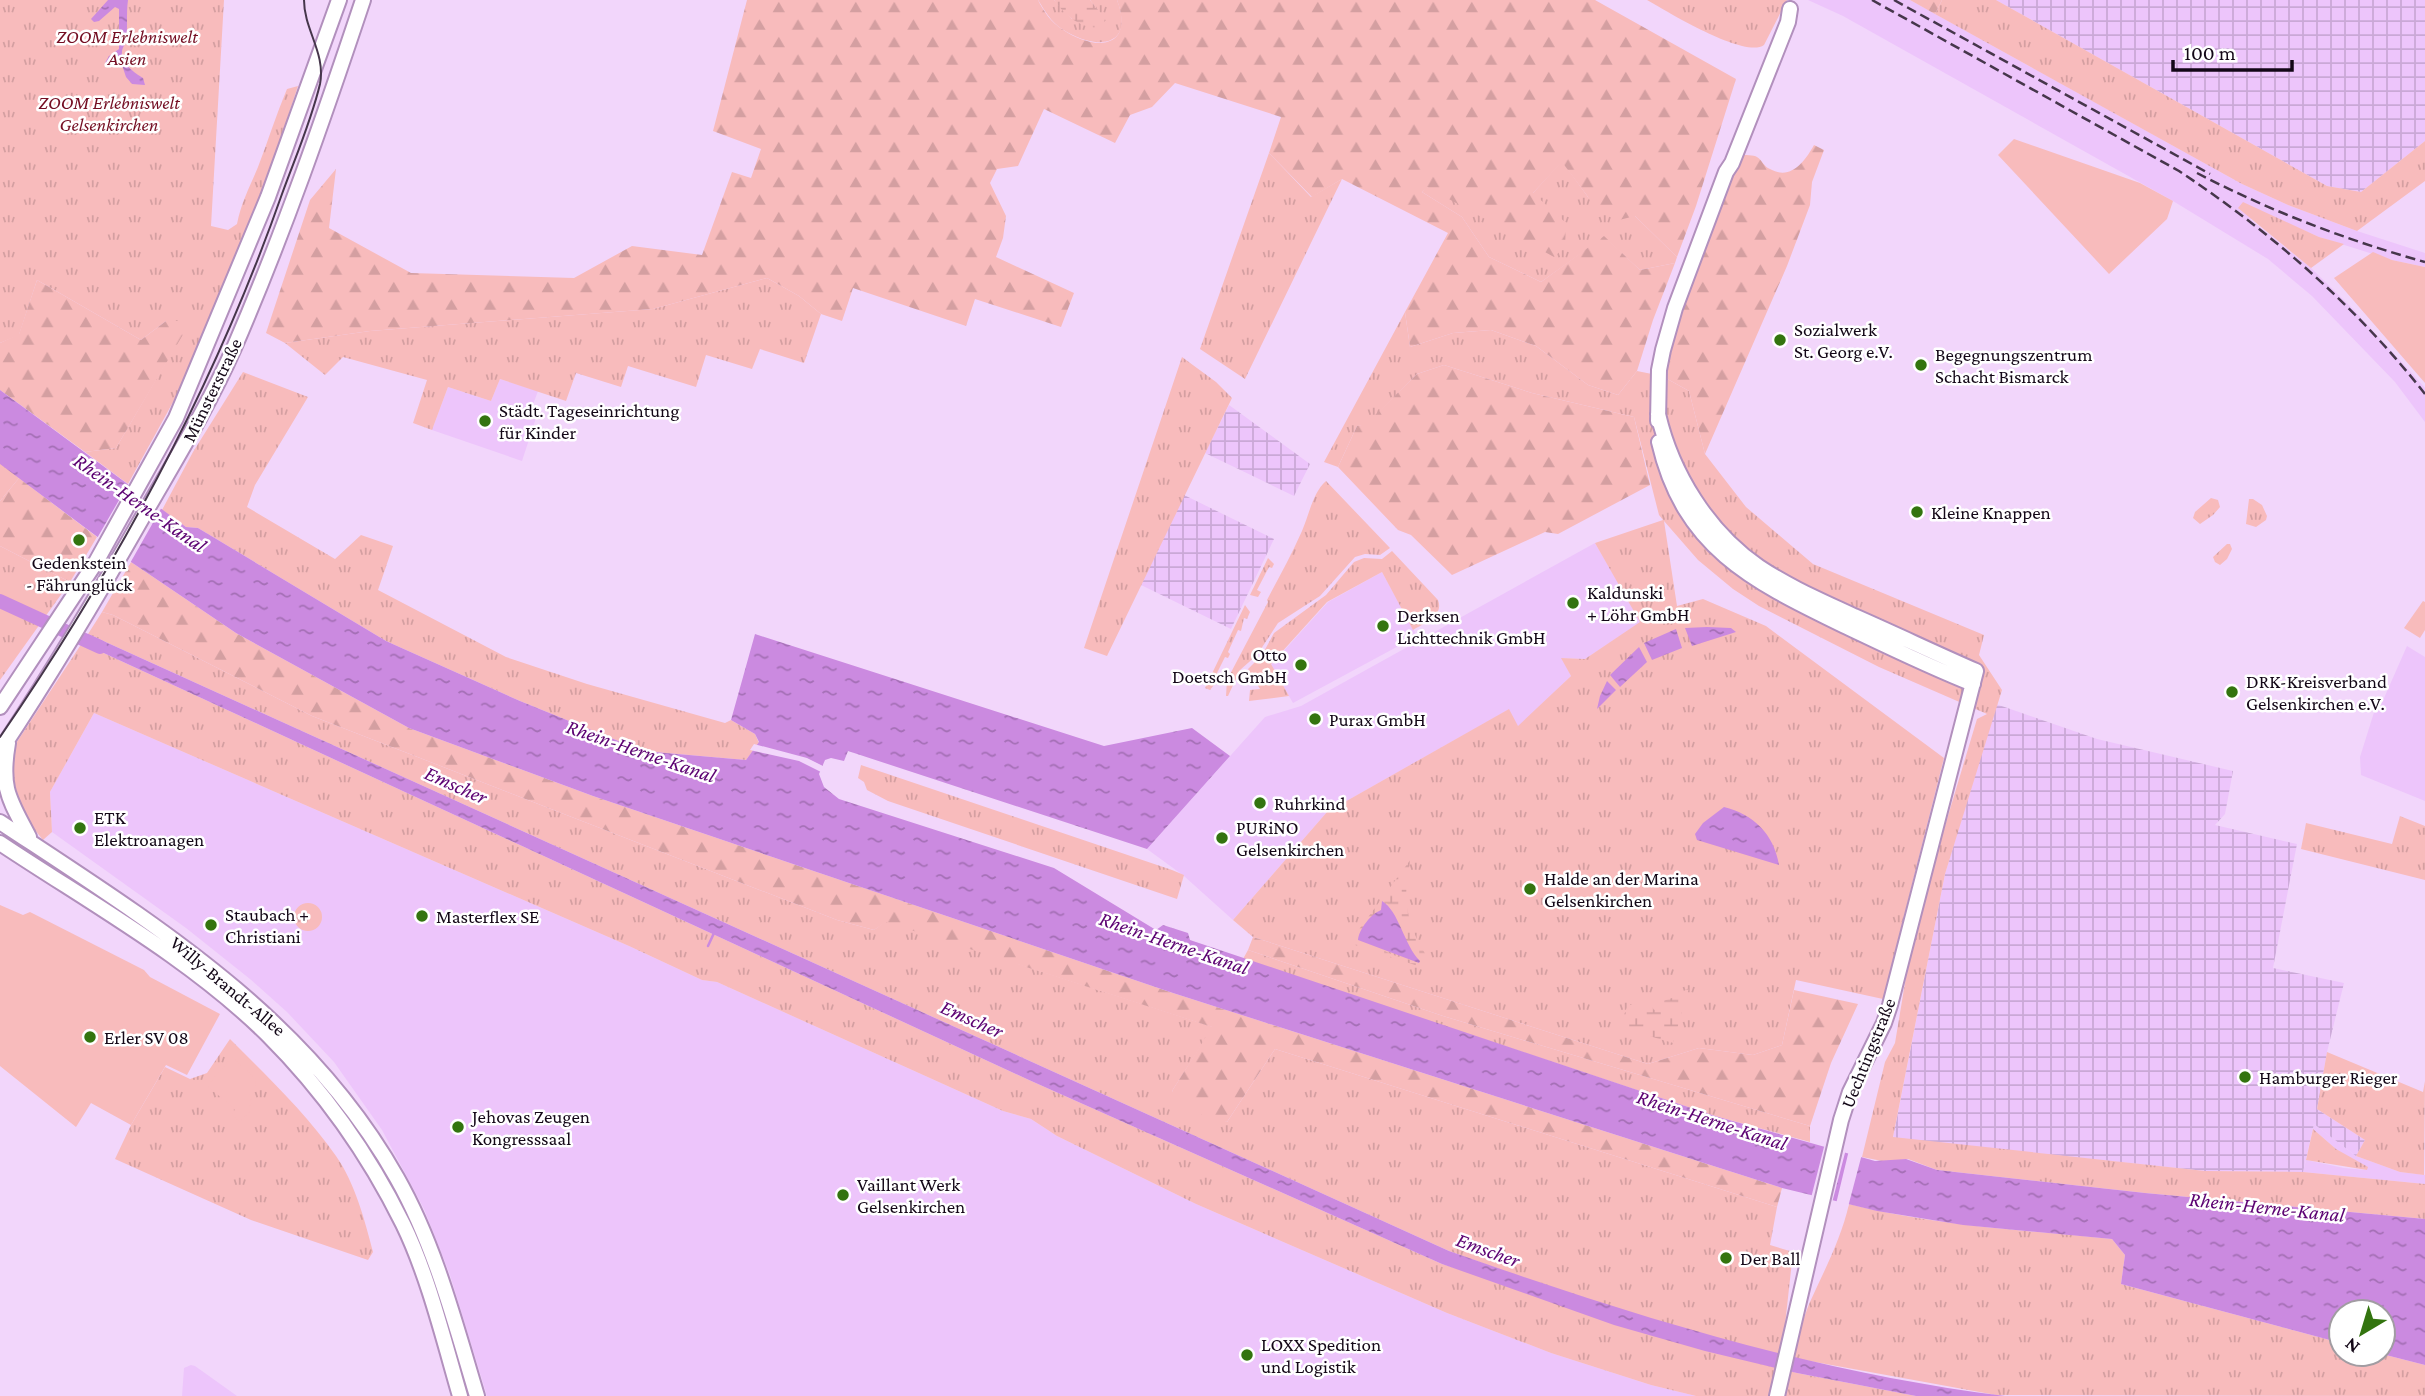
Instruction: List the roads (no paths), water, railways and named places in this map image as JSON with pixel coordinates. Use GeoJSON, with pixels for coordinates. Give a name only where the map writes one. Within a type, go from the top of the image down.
{"type":"FeatureCollection","features":[{"type":"Feature","properties":{"kind":"main road","name":"Münsterstraße"},"geometry":{"type":"LineString","coordinates":[[0,707],[96,562],[149,471],[176,418],[268,197],[339,0]]}},
{"type":"Feature","properties":{"kind":"main road","name":"Münsterstraße"},"geometry":{"type":"LineString","coordinates":[[0,751],[65,650],[191,436],[234,348],[306,163],[363,0]]}},
{"type":"Feature","properties":{"kind":"main road","name":"Uechtingstraße"},"geometry":{"type":"LineString","coordinates":[[1778,1392],[1837,1138],[1850,1092],[1890,1005],[1975,677],[1872,639],[1782,595],[1746,574],[1725,557],[1693,521],[1668,476],[1658,441],[1659,370],[1675,308],[1726,172],[1726,161],[1757,69],[1792,5]]}},
{"type":"Feature","properties":{"kind":"main road"},"geometry":{"type":"LineString","coordinates":[[13,732],[3,755],[3,790],[7,802],[32,843]]}},
{"type":"Feature","properties":{"kind":"main road","name":"Willy-Brandt-Allee"},"geometry":{"type":"LineString","coordinates":[[0,822],[212,968],[278,1025],[326,1076],[370,1134],[398,1179],[422,1229],[454,1318],[477,1396]]}},
{"type":"Feature","properties":{"kind":"main road","name":"Willy-Brandt-Allee"},"geometry":{"type":"LineString","coordinates":[[0,843],[154,945],[223,997],[268,1035],[314,1086],[359,1146],[404,1226],[433,1303],[460,1396]]}},
{"type":"Feature","properties":{"kind":"main road"},"geometry":{"type":"LineString","coordinates":[[0,852],[20,856]]}},
{"type":"Feature","properties":{"kind":"water"},"geometry":{"type":"Polygon","coordinates":[[[108,0],[128,0],[127,36],[122,56],[129,67],[143,78],[145,85],[132,84],[126,77],[121,62],[105,63],[109,56],[119,49],[119,9],[115,7],[99,21],[94,22],[91,19],[108,0]]]}},
{"type":"Feature","properties":{"kind":"water","name":"Rhein-Herne-Kanal"},"geometry":{"type":"Polygon","coordinates":[[[0,390],[186,527],[198,528],[386,641],[520,701],[643,751],[746,760],[759,742],[755,734],[731,720],[755,634],[1104,746],[1192,728],[1230,756],[1147,849],[848,751],[844,761],[831,758],[825,760],[819,774],[824,787],[839,799],[1054,868],[1156,930],[1163,925],[1188,933],[1190,940],[1715,1116],[1875,1161],[1906,1159],[1937,1170],[2145,1193],[2425,1219],[2425,1365],[2397,1358],[2397,1298],[2327,1298],[2327,1339],[2121,1284],[2125,1255],[2112,1239],[1963,1225],[1877,1211],[1782,1188],[1173,993],[593,796],[409,728],[236,633],[131,562],[0,464],[0,390]]]}},
{"type":"Feature","properties":{"kind":"water"},"geometry":{"type":"Polygon","coordinates":[[[1685,628],[1731,628],[1736,632],[1692,646],[1685,628]]]}},
{"type":"Feature","properties":{"kind":"water"},"geometry":{"type":"Polygon","coordinates":[[[1676,629],[1682,648],[1652,660],[1644,643],[1676,629]]]}},
{"type":"Feature","properties":{"kind":"water"},"geometry":{"type":"Polygon","coordinates":[[[88,634],[1449,1251],[1654,1319],[1792,1356],[1933,1386],[2005,1396],[1916,1396],[1797,1373],[1614,1325],[1442,1264],[1029,1080],[82,643],[88,634]]]}},
{"type":"Feature","properties":{"kind":"water"},"geometry":{"type":"Polygon","coordinates":[[[1639,647],[1647,662],[1620,687],[1610,675],[1639,647]]]}},
{"type":"Feature","properties":{"kind":"water"},"geometry":{"type":"Polygon","coordinates":[[[1607,681],[1616,690],[1597,709],[1600,696],[1607,681]]]}},
{"type":"Feature","properties":{"kind":"water"},"geometry":{"type":"Polygon","coordinates":[[[1724,807],[1753,820],[1760,827],[1772,844],[1779,865],[1697,840],[1695,834],[1703,823],[1724,807]]]}},
{"type":"Feature","properties":{"kind":"water"},"geometry":{"type":"Polygon","coordinates":[[[1382,901],[1393,912],[1419,963],[1358,940],[1366,922],[1381,910],[1382,901]]]}},
{"type":"Feature","properties":{"kind":"waterway","name":"Emscher"},"geometry":{"type":"LineString","coordinates":[[0,601],[100,647]]}},
{"type":"Feature","properties":{"kind":"waterway"},"geometry":{"type":"LineString","coordinates":[[708,946],[714,933]]}},
{"type":"Feature","properties":{"kind":"tram line"},"geometry":{"type":"LineString","coordinates":[[0,737],[43,673],[122,542],[159,475],[226,337],[255,266],[320,84],[320,62],[307,21],[304,0]]}},
{"type":"Feature","properties":{"kind":"railway"},"geometry":{"type":"LineString","coordinates":[[1872,0],[2179,171],[2247,219],[2342,301],[2425,394]]}},
{"type":"Feature","properties":{"kind":"railway"},"geometry":{"type":"LineString","coordinates":[[1894,0],[2210,174]]}},
{"type":"Feature","properties":{"kind":"railway"},"geometry":{"type":"LineString","coordinates":[[2197,173],[2309,224],[2425,262]]}},
{"type":"Feature","properties":{"kind":"place","name":"Sozialwerk St. Georg e.V."},"geometry":{"type":"Point","coordinates":[1780,340]}},
{"type":"Feature","properties":{"kind":"place","name":"Begegnungszentrum Schacht Bismarck"},"geometry":{"type":"Point","coordinates":[1921,365]}},
{"type":"Feature","properties":{"kind":"place","name":"Städt. Tageseinrichtung für Kinder"},"geometry":{"type":"Point","coordinates":[485,421]}},
{"type":"Feature","properties":{"kind":"place","name":"Kleine Knappen"},"geometry":{"type":"Point","coordinates":[1917,512]}},
{"type":"Feature","properties":{"kind":"place","name":"Gedenkstein - Fährunglück"},"geometry":{"type":"Point","coordinates":[79,540]}},
{"type":"Feature","properties":{"kind":"place","name":"Kaldunski + Löhr GmbH"},"geometry":{"type":"Point","coordinates":[1573,603]}},
{"type":"Feature","properties":{"kind":"place","name":"Derksen Lichttechnik GmbH"},"geometry":{"type":"Point","coordinates":[1383,626]}},
{"type":"Feature","properties":{"kind":"place","name":"Otto Doetsch GmbH"},"geometry":{"type":"Point","coordinates":[1301,665]}},
{"type":"Feature","properties":{"kind":"place","name":"DRK-Kreisverband Gelsenkirchen e.V."},"geometry":{"type":"Point","coordinates":[2232,692]}},
{"type":"Feature","properties":{"kind":"place","name":"Purax GmbH"},"geometry":{"type":"Point","coordinates":[1315,719]}},
{"type":"Feature","properties":{"kind":"place","name":"Ruhrkind"},"geometry":{"type":"Point","coordinates":[1260,803]}},
{"type":"Feature","properties":{"kind":"place","name":"ETK Elektroanagen"},"geometry":{"type":"Point","coordinates":[80,828]}},
{"type":"Feature","properties":{"kind":"place","name":"PURiNO Gelsenkirchen"},"geometry":{"type":"Point","coordinates":[1222,838]}},
{"type":"Feature","properties":{"kind":"place","name":"Halde an der Marina Gelsenkirchen"},"geometry":{"type":"Point","coordinates":[1530,889]}},
{"type":"Feature","properties":{"kind":"place","name":"Masterflex SE"},"geometry":{"type":"Point","coordinates":[422,916]}},
{"type":"Feature","properties":{"kind":"place","name":"Staubach + Christiani"},"geometry":{"type":"Point","coordinates":[211,925]}},
{"type":"Feature","properties":{"kind":"place","name":"Erler SV 08"},"geometry":{"type":"Point","coordinates":[90,1037]}},
{"type":"Feature","properties":{"kind":"place","name":"Hamburger Rieger"},"geometry":{"type":"Point","coordinates":[2245,1077]}},
{"type":"Feature","properties":{"kind":"place","name":"Jehovas Zeugen Kongresssaal"},"geometry":{"type":"Point","coordinates":[458,1127]}},
{"type":"Feature","properties":{"kind":"place","name":"Vaillant Werk Gelsenkirchen"},"geometry":{"type":"Point","coordinates":[843,1195]}},
{"type":"Feature","properties":{"kind":"place","name":"Der Ball"},"geometry":{"type":"Point","coordinates":[1726,1258]}},
{"type":"Feature","properties":{"kind":"place","name":"LOXX Spedition und Logistik"},"geometry":{"type":"Point","coordinates":[1247,1355]}},
{"type":"Feature","properties":{"kind":"park label","name":"ZOOM Erlebniswelt Asien"},"geometry":{"type":"Point","coordinates":[127,47]}},
{"type":"Feature","properties":{"kind":"park label","name":"ZOOM Erlebniswelt Gelsenkirchen"},"geometry":{"type":"Point","coordinates":[109,113]}}]}
